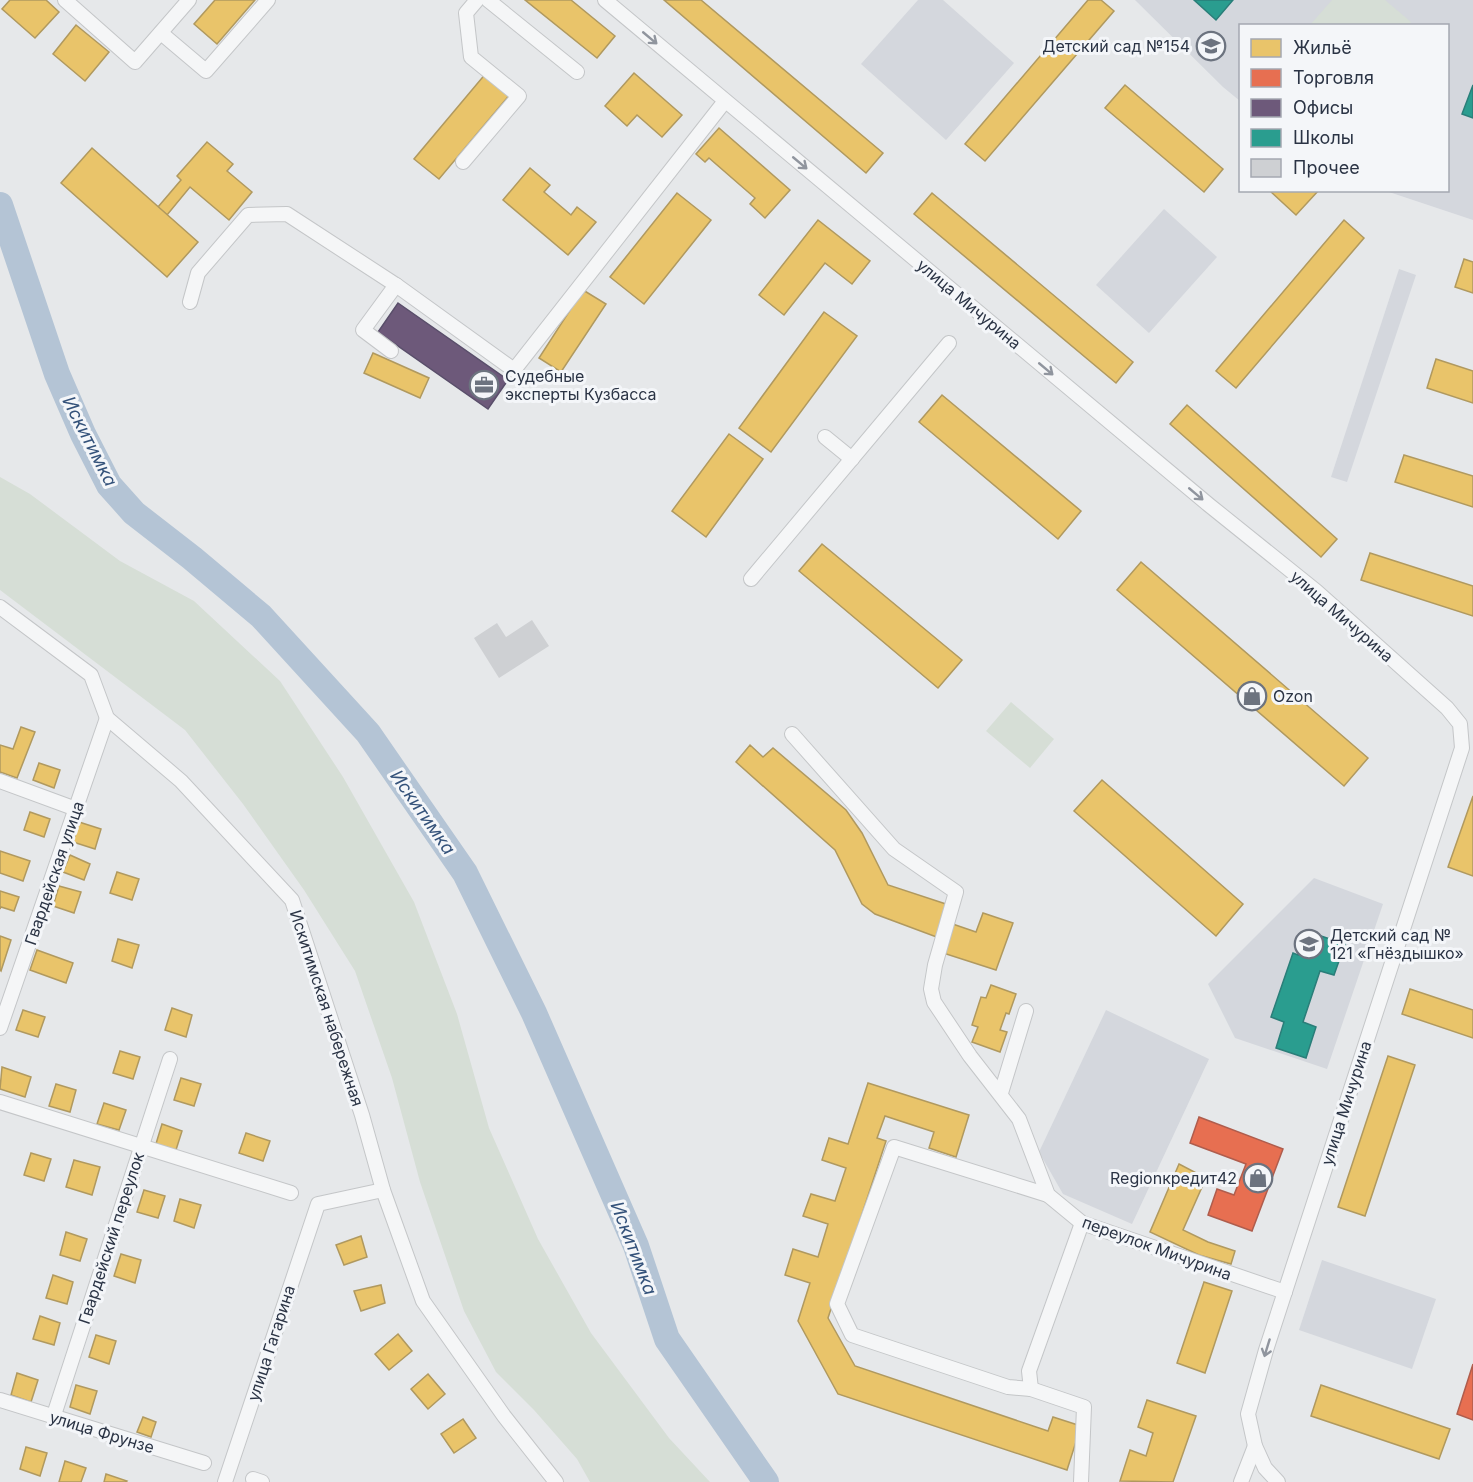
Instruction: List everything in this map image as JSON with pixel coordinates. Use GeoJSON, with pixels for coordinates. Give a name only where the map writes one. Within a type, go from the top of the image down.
{"type":"FeatureCollection","features":[{"type":"Feature","properties":{"kind":"street"},"geometry":{"type":"LineString","coordinates":[[65,0],[135,62],[189,0]]}},
{"type":"Feature","properties":{"kind":"street"},"geometry":{"type":"LineString","coordinates":[[78,11],[88,0]]}},
{"type":"Feature","properties":{"kind":"street"},"geometry":{"type":"LineString","coordinates":[[161,33],[206,71],[268,0]]}},
{"type":"Feature","properties":{"kind":"street"},"geometry":{"type":"LineString","coordinates":[[463,162],[519,96],[471,57],[466,13],[477,0]]}},
{"type":"Feature","properties":{"kind":"street"},"geometry":{"type":"LineString","coordinates":[[488,0],[577,72]]}},
{"type":"Feature","properties":{"kind":"street","name":"улица Мичурина"},"geometry":{"type":"LineString","coordinates":[[609,1],[1209,505],[1316,591],[1447,708],[1460,724],[1462,748],[1285,1292],[1248,1414],[1255,1446],[1265,1468],[1278,1482]]}},
{"type":"Feature","properties":{"kind":"street"},"geometry":{"type":"LineString","coordinates":[[190,302],[198,273],[248,215],[287,214],[396,285],[514,370],[725,100]]}},
{"type":"Feature","properties":{"kind":"street"},"geometry":{"type":"LineString","coordinates":[[391,351],[363,330],[396,285]]}},
{"type":"Feature","properties":{"kind":"street"},"geometry":{"type":"LineString","coordinates":[[751,579],[949,343]]}},
{"type":"Feature","properties":{"kind":"street"},"geometry":{"type":"LineString","coordinates":[[825,437],[852,459]]}},
{"type":"Feature","properties":{"kind":"street","name":"Искитимская набережная"},"geometry":{"type":"LineString","coordinates":[[0,607],[91,675],[107,718],[182,781],[292,900],[358,1104],[383,1190],[423,1301],[504,1416],[556,1482]]}},
{"type":"Feature","properties":{"kind":"street","name":"Гвардейская улица"},"geometry":{"type":"LineString","coordinates":[[0,1028],[107,718]]}},
{"type":"Feature","properties":{"kind":"street","name":"переулок Мичурина"},"geometry":{"type":"LineString","coordinates":[[792,734],[894,849],[956,892],[935,965],[932,989],[934,1002],[970,1056],[1019,1119],[1048,1195],[1082,1223],[1285,1292]]}},
{"type":"Feature","properties":{"kind":"street"},"geometry":{"type":"LineString","coordinates":[[0,781],[76,809]]}},
{"type":"Feature","properties":{"kind":"street"},"geometry":{"type":"LineString","coordinates":[[1001,1093],[1026,1011]]}},
{"type":"Feature","properties":{"kind":"street","name":"Гвардейский переулок"},"geometry":{"type":"LineString","coordinates":[[54,1418],[170,1059]]}},
{"type":"Feature","properties":{"kind":"street"},"geometry":{"type":"LineString","coordinates":[[0,1102],[291,1193]]}},
{"type":"Feature","properties":{"kind":"street"},"geometry":{"type":"LineString","coordinates":[[1048,1195],[894,1147],[837,1305],[852,1335],[1008,1387],[1030,1389],[1084,1407],[1081,1482]]}},
{"type":"Feature","properties":{"kind":"street","name":"улица Гагарина"},"geometry":{"type":"LineString","coordinates":[[225,1482],[318,1204],[383,1190]]}},
{"type":"Feature","properties":{"kind":"street"},"geometry":{"type":"LineString","coordinates":[[1030,1389],[1029,1371],[1082,1223]]}},
{"type":"Feature","properties":{"kind":"street","name":"улица Фрунзе"},"geometry":{"type":"LineString","coordinates":[[0,1400],[204,1463]]}},
{"type":"Feature","properties":{"kind":"street"},"geometry":{"type":"LineString","coordinates":[[1241,1482],[1255,1446]]}},
{"type":"Feature","properties":{"kind":"shaded area"},"geometry":{"type":"Polygon","coordinates":[[[918,0],[943,0],[1014,63],[946,140],[861,64],[918,0]]]}},
{"type":"Feature","properties":{"kind":"shaded area"},"geometry":{"type":"Polygon","coordinates":[[[1135,0],[1473,0],[1473,220],[1389,192],[1449,192],[1449,24],[1239,24],[1239,100],[1135,0]]]}},
{"type":"Feature","properties":{"kind":"shaded area"},"geometry":{"type":"Polygon","coordinates":[[[1332,0],[1385,0],[1411,22],[1410,24],[1311,24],[1332,0]]]}},
{"type":"Feature","properties":{"kind":"shaded area"},"geometry":{"type":"Polygon","coordinates":[[[1164,209],[1217,257],[1149,333],[1096,285],[1164,209]]]}},
{"type":"Feature","properties":{"kind":"shaded area"},"geometry":{"type":"Polygon","coordinates":[[[1399,269],[1416,275],[1347,482],[1331,477],[1399,269]]]}},
{"type":"Feature","properties":{"kind":"shaded area"},"geometry":{"type":"Polygon","coordinates":[[[0,477],[30,494],[120,561],[194,601],[280,681],[343,777],[414,902],[457,1014],[489,1128],[538,1239],[591,1333],[669,1438],[710,1482],[590,1482],[577,1459],[534,1410],[496,1372],[464,1311],[420,1182],[392,1078],[355,971],[304,890],[243,804],[185,730],[0,590],[0,477]]]}},
{"type":"Feature","properties":{"kind":"shaded area"},"geometry":{"type":"Polygon","coordinates":[[[1011,702],[1054,739],[1030,768],[986,731],[1011,702]]]}},
{"type":"Feature","properties":{"kind":"shaded area","name":"Детский сад № 121 «Гнёздышко»"},"geometry":{"type":"Polygon","coordinates":[[[1314,878],[1383,904],[1327,1069],[1235,1038],[1208,984],[1314,878]]]}},
{"type":"Feature","properties":{"kind":"shaded area"},"geometry":{"type":"Polygon","coordinates":[[[1106,1010],[1209,1059],[1132,1224],[1063,1194],[1039,1152],[1106,1010]]]}},
{"type":"Feature","properties":{"kind":"shaded area"},"geometry":{"type":"Polygon","coordinates":[[[1322,1260],[1436,1299],[1412,1369],[1299,1330],[1322,1260]]]}},
{"type":"Feature","properties":{"kind":"building: Жильё"},"geometry":{"type":"Polygon","coordinates":[[[10,0],[46,0],[59,12],[35,38],[2,9],[10,0]]]}},
{"type":"Feature","properties":{"kind":"building: Жильё"},"geometry":{"type":"Polygon","coordinates":[[[215,0],[255,0],[217,44],[194,24],[215,0]]]}},
{"type":"Feature","properties":{"kind":"building: Жильё"},"geometry":{"type":"Polygon","coordinates":[[[525,0],[571,0],[615,36],[597,58],[525,0]]]}},
{"type":"Feature","properties":{"kind":"building: Жильё"},"geometry":{"type":"Polygon","coordinates":[[[664,0],[701,0],[883,153],[866,173],[664,0]]]}},
{"type":"Feature","properties":{"kind":"building: Жильё"},"geometry":{"type":"Polygon","coordinates":[[[1088,0],[1101,0],[1114,11],[985,161],[965,144],[1088,0]]]}},
{"type":"Feature","properties":{"kind":"building: Жильё"},"geometry":{"type":"Polygon","coordinates":[[[76,25],[109,52],[85,81],[53,54],[76,25]]]}},
{"type":"Feature","properties":{"kind":"building: Жильё"},"geometry":{"type":"Polygon","coordinates":[[[487,72],[512,92],[439,179],[414,159],[487,72]]]}},
{"type":"Feature","properties":{"kind":"building: Жильё"},"geometry":{"type":"Polygon","coordinates":[[[634,73],[682,115],[662,137],[637,115],[627,126],[605,106],[634,73]]]}},
{"type":"Feature","properties":{"kind":"building: Жильё"},"geometry":{"type":"Polygon","coordinates":[[[1125,85],[1223,169],[1204,192],[1105,108],[1125,85]]]}},
{"type":"Feature","properties":{"kind":"building: Жильё"},"geometry":{"type":"Polygon","coordinates":[[[719,128],[790,190],[765,218],[750,204],[755,198],[709,158],[705,162],[696,154],[719,128]]]}},
{"type":"Feature","properties":{"kind":"building: Жильё"},"geometry":{"type":"Polygon","coordinates":[[[207,142],[233,164],[227,171],[252,192],[229,220],[190,187],[167,215],[158,207],[181,180],[177,176],[207,142]]]}},
{"type":"Feature","properties":{"kind":"building: Жильё"},"geometry":{"type":"Polygon","coordinates":[[[92,148],[198,242],[167,277],[61,183],[92,148]]]}},
{"type":"Feature","properties":{"kind":"building: Жильё"},"geometry":{"type":"Polygon","coordinates":[[[530,168],[550,185],[544,192],[571,215],[577,207],[596,222],[568,255],[503,200],[530,168]]]}},
{"type":"Feature","properties":{"kind":"building: Жильё"},"geometry":{"type":"Polygon","coordinates":[[[1271,192],[1317,192],[1296,215],[1271,192]]]}},
{"type":"Feature","properties":{"kind":"building: Жильё"},"geometry":{"type":"Polygon","coordinates":[[[677,193],[711,220],[644,304],[610,277],[677,193]]]}},
{"type":"Feature","properties":{"kind":"building: Жильё"},"geometry":{"type":"Polygon","coordinates":[[[932,193],[1133,362],[1116,383],[914,214],[932,193]]]}},
{"type":"Feature","properties":{"kind":"building: Жильё"},"geometry":{"type":"Polygon","coordinates":[[[818,220],[870,261],[852,284],[825,263],[784,315],[759,295],[818,220]]]}},
{"type":"Feature","properties":{"kind":"building: Жильё"},"geometry":{"type":"Polygon","coordinates":[[[1344,220],[1364,238],[1236,388],[1216,371],[1344,220]]]}},
{"type":"Feature","properties":{"kind":"building: Жильё"},"geometry":{"type":"Polygon","coordinates":[[[1464,259],[1473,262],[1473,293],[1455,287],[1464,259]]]}},
{"type":"Feature","properties":{"kind":"building: Жильё"},"geometry":{"type":"Polygon","coordinates":[[[583,290],[606,304],[561,372],[539,358],[583,290]]]}},
{"type":"Feature","properties":{"kind":"building: Жильё"},"geometry":{"type":"Polygon","coordinates":[[[824,312],[857,336],[771,452],[739,428],[824,312]]]}},
{"type":"Feature","properties":{"kind":"building: Жильё"},"geometry":{"type":"Polygon","coordinates":[[[373,353],[429,378],[420,398],[364,373],[373,353]]]}},
{"type":"Feature","properties":{"kind":"building: Жильё"},"geometry":{"type":"Polygon","coordinates":[[[1436,359],[1473,371],[1473,403],[1427,388],[1436,359]]]}},
{"type":"Feature","properties":{"kind":"building: Жильё"},"geometry":{"type":"Polygon","coordinates":[[[942,395],[1081,511],[1058,539],[919,422],[942,395]]]}},
{"type":"Feature","properties":{"kind":"building: Жильё"},"geometry":{"type":"Polygon","coordinates":[[[1187,405],[1337,539],[1321,557],[1170,424],[1187,405]]]}},
{"type":"Feature","properties":{"kind":"building: Жильё"},"geometry":{"type":"Polygon","coordinates":[[[729,434],[763,459],[706,537],[672,511],[729,434]]]}},
{"type":"Feature","properties":{"kind":"building: Жильё"},"geometry":{"type":"Polygon","coordinates":[[[1404,455],[1473,476],[1473,507],[1395,482],[1404,455]]]}},
{"type":"Feature","properties":{"kind":"building: Жильё"},"geometry":{"type":"Polygon","coordinates":[[[822,544],[962,660],[938,688],[799,571],[822,544]]]}},
{"type":"Feature","properties":{"kind":"building: Жильё"},"geometry":{"type":"Polygon","coordinates":[[[1370,553],[1473,586],[1473,616],[1361,580],[1370,553]]]}},
{"type":"Feature","properties":{"kind":"building: Жильё"},"geometry":{"type":"Polygon","coordinates":[[[1141,562],[1368,758],[1344,786],[1117,590],[1141,562]]]}},
{"type":"Feature","properties":{"kind":"building: Жильё"},"geometry":{"type":"Polygon","coordinates":[[[21,727],[35,732],[17,778],[0,772],[0,745],[13,749],[21,727]]]}},
{"type":"Feature","properties":{"kind":"building: Жильё"},"geometry":{"type":"Polygon","coordinates":[[[750,745],[763,757],[773,748],[846,810],[862,833],[888,885],[946,904],[941,920],[976,932],[983,913],[1013,923],[996,970],[940,952],[942,939],[875,914],[862,904],[835,850],[736,762],[750,745]]]}},
{"type":"Feature","properties":{"kind":"building: Жильё"},"geometry":{"type":"Polygon","coordinates":[[[39,763],[60,770],[54,788],[33,780],[39,763]]]}},
{"type":"Feature","properties":{"kind":"building: Жильё"},"geometry":{"type":"Polygon","coordinates":[[[1102,780],[1243,904],[1216,936],[1074,811],[1102,780]]]}},
{"type":"Feature","properties":{"kind":"building: Жильё"},"geometry":{"type":"Polygon","coordinates":[[[1473,796],[1473,876],[1448,867],[1473,796]]]}},
{"type":"Feature","properties":{"kind":"building: Жильё"},"geometry":{"type":"Polygon","coordinates":[[[30,812],[50,819],[44,837],[24,830],[30,812]]]}},
{"type":"Feature","properties":{"kind":"building: Жильё"},"geometry":{"type":"Polygon","coordinates":[[[79,822],[101,829],[95,849],[73,842],[79,822]]]}},
{"type":"Feature","properties":{"kind":"building: Жильё"},"geometry":{"type":"Polygon","coordinates":[[[0,851],[30,861],[23,881],[0,873],[0,851]]]}},
{"type":"Feature","properties":{"kind":"building: Жильё"},"geometry":{"type":"Polygon","coordinates":[[[70,855],[90,864],[84,880],[63,872],[70,855]]]}},
{"type":"Feature","properties":{"kind":"building: Жильё"},"geometry":{"type":"Polygon","coordinates":[[[117,872],[139,879],[132,900],[110,893],[117,872]]]}},
{"type":"Feature","properties":{"kind":"building: Жильё"},"geometry":{"type":"Polygon","coordinates":[[[59,886],[81,892],[74,913],[53,906],[59,886]]]}},
{"type":"Feature","properties":{"kind":"building: Жильё"},"geometry":{"type":"Polygon","coordinates":[[[0,891],[19,897],[14,911],[1,907],[0,909],[0,891]]]}},
{"type":"Feature","properties":{"kind":"building: Жильё"},"geometry":{"type":"Polygon","coordinates":[[[0,936],[11,940],[1,971],[0,970],[0,936]]]}},
{"type":"Feature","properties":{"kind":"building: Жильё"},"geometry":{"type":"Polygon","coordinates":[[[118,939],[139,945],[132,968],[112,961],[118,939]]]}},
{"type":"Feature","properties":{"kind":"building: Жильё"},"geometry":{"type":"Polygon","coordinates":[[[37,950],[73,963],[66,983],[30,970],[37,950]]]}},
{"type":"Feature","properties":{"kind":"building: Жильё"},"geometry":{"type":"Polygon","coordinates":[[[991,985],[1016,994],[1000,1030],[1007,1032],[1000,1052],[972,1042],[978,1027],[972,1025],[981,997],[986,998],[991,985]]]}},
{"type":"Feature","properties":{"kind":"building: Жильё"},"geometry":{"type":"Polygon","coordinates":[[[1410,989],[1473,1010],[1473,1038],[1402,1014],[1410,989]]]}},
{"type":"Feature","properties":{"kind":"building: Жильё"},"geometry":{"type":"Polygon","coordinates":[[[172,1008],[192,1015],[186,1037],[165,1030],[172,1008]]]}},
{"type":"Feature","properties":{"kind":"building: Жильё"},"geometry":{"type":"Polygon","coordinates":[[[23,1010],[45,1017],[38,1037],[16,1030],[23,1010]]]}},
{"type":"Feature","properties":{"kind":"building: Жильё"},"geometry":{"type":"Polygon","coordinates":[[[120,1051],[140,1057],[133,1079],[113,1073],[120,1051]]]}},
{"type":"Feature","properties":{"kind":"building: Жильё"},"geometry":{"type":"Polygon","coordinates":[[[1388,1056],[1415,1065],[1365,1216],[1338,1207],[1388,1056]]]}},
{"type":"Feature","properties":{"kind":"building: Жильё"},"geometry":{"type":"Polygon","coordinates":[[[2,1067],[31,1077],[25,1097],[0,1089],[2,1067]]]}},
{"type":"Feature","properties":{"kind":"building: Жильё"},"geometry":{"type":"Polygon","coordinates":[[[181,1078],[201,1084],[194,1106],[174,1100],[181,1078]]]}},
{"type":"Feature","properties":{"kind":"building: Жильё"},"geometry":{"type":"Polygon","coordinates":[[[868,1083],[969,1115],[956,1157],[929,1148],[934,1132],[885,1116],[877,1138],[886,1141],[828,1318],[855,1366],[1048,1431],[1053,1417],[1081,1426],[1067,1470],[838,1394],[798,1321],[810,1283],[785,1275],[793,1249],[818,1257],[828,1224],[803,1216],[811,1194],[835,1201],[846,1168],[822,1160],[829,1138],[848,1144],[868,1083]]]}},
{"type":"Feature","properties":{"kind":"building: Жильё"},"geometry":{"type":"Polygon","coordinates":[[[56,1084],[76,1090],[70,1112],[49,1106],[56,1084]]]}},
{"type":"Feature","properties":{"kind":"building: Жильё"},"geometry":{"type":"Polygon","coordinates":[[[104,1103],[126,1110],[119,1130],[97,1124],[104,1103]]]}},
{"type":"Feature","properties":{"kind":"building: Жильё"},"geometry":{"type":"Polygon","coordinates":[[[162,1124],[182,1131],[175,1153],[155,1147],[162,1124]]]}},
{"type":"Feature","properties":{"kind":"building: Жильё"},"geometry":{"type":"Polygon","coordinates":[[[246,1133],[270,1141],[263,1161],[239,1153],[246,1133]]]}},
{"type":"Feature","properties":{"kind":"building: Жильё"},"geometry":{"type":"Polygon","coordinates":[[[31,1153],[51,1159],[44,1181],[24,1175],[31,1153]]]}},
{"type":"Feature","properties":{"kind":"building: Жильё"},"geometry":{"type":"Polygon","coordinates":[[[74,1160],[100,1167],[92,1195],[66,1187],[74,1160]]]}},
{"type":"Feature","properties":{"kind":"building: Жильё"},"geometry":{"type":"Polygon","coordinates":[[[1179,1164],[1206,1178],[1183,1230],[1235,1251],[1231,1264],[1199,1255],[1150,1232],[1179,1164]]]}},
{"type":"Feature","properties":{"kind":"building: Жильё"},"geometry":{"type":"Polygon","coordinates":[[[144,1190],[165,1196],[158,1218],[137,1212],[144,1190]]]}},
{"type":"Feature","properties":{"kind":"building: Жильё"},"geometry":{"type":"Polygon","coordinates":[[[180,1199],[201,1205],[194,1228],[174,1221],[180,1199]]]}},
{"type":"Feature","properties":{"kind":"building: Жильё"},"geometry":{"type":"Polygon","coordinates":[[[66,1232],[87,1239],[80,1261],[60,1255],[66,1232]]]}},
{"type":"Feature","properties":{"kind":"building: Жильё"},"geometry":{"type":"Polygon","coordinates":[[[361,1236],[367,1257],[344,1265],[336,1245],[361,1236]]]}},
{"type":"Feature","properties":{"kind":"building: Жильё"},"geometry":{"type":"Polygon","coordinates":[[[121,1254],[141,1260],[135,1283],[114,1276],[121,1254]]]}},
{"type":"Feature","properties":{"kind":"building: Жильё"},"geometry":{"type":"Polygon","coordinates":[[[53,1275],[73,1282],[67,1304],[46,1298],[53,1275]]]}},
{"type":"Feature","properties":{"kind":"building: Жильё"},"geometry":{"type":"Polygon","coordinates":[[[1204,1282],[1232,1291],[1205,1373],[1177,1363],[1204,1282]]]}},
{"type":"Feature","properties":{"kind":"building: Жильё"},"geometry":{"type":"Polygon","coordinates":[[[381,1285],[385,1303],[361,1311],[354,1291],[381,1285]]]}},
{"type":"Feature","properties":{"kind":"building: Жильё"},"geometry":{"type":"Polygon","coordinates":[[[40,1316],[60,1323],[54,1345],[33,1339],[40,1316]]]}},
{"type":"Feature","properties":{"kind":"building: Жильё"},"geometry":{"type":"Polygon","coordinates":[[[398,1334],[412,1351],[389,1370],[375,1354],[398,1334]]]}},
{"type":"Feature","properties":{"kind":"building: Жильё"},"geometry":{"type":"Polygon","coordinates":[[[96,1335],[116,1341],[109,1364],[89,1357],[96,1335]]]}},
{"type":"Feature","properties":{"kind":"building: Жильё"},"geometry":{"type":"Polygon","coordinates":[[[17,1373],[38,1380],[31,1402],[11,1395],[17,1373]]]}},
{"type":"Feature","properties":{"kind":"building: Жильё"},"geometry":{"type":"Polygon","coordinates":[[[428,1374],[445,1394],[428,1409],[411,1389],[428,1374]]]}},
{"type":"Feature","properties":{"kind":"building: Жильё"},"geometry":{"type":"Polygon","coordinates":[[[76,1385],[97,1391],[90,1414],[70,1407],[76,1385]]]}},
{"type":"Feature","properties":{"kind":"building: Жильё"},"geometry":{"type":"Polygon","coordinates":[[[1321,1385],[1450,1429],[1439,1459],[1311,1416],[1321,1385]]]}},
{"type":"Feature","properties":{"kind":"building: Жильё"},"geometry":{"type":"Polygon","coordinates":[[[1147,1400],[1196,1416],[1173,1482],[1120,1481],[1130,1450],[1146,1456],[1153,1433],[1138,1427],[1147,1400]]]}},
{"type":"Feature","properties":{"kind":"building: Жильё"},"geometry":{"type":"Polygon","coordinates":[[[143,1417],[156,1422],[151,1437],[137,1432],[143,1417]]]}},
{"type":"Feature","properties":{"kind":"building: Жильё"},"geometry":{"type":"Polygon","coordinates":[[[463,1419],[476,1438],[454,1453],[441,1434],[463,1419]]]}},
{"type":"Feature","properties":{"kind":"building: Жильё"},"geometry":{"type":"Polygon","coordinates":[[[26,1447],[47,1453],[40,1476],[20,1469],[26,1447]]]}},
{"type":"Feature","properties":{"kind":"building: Жильё"},"geometry":{"type":"Polygon","coordinates":[[[65,1461],[86,1468],[81,1482],[59,1482],[65,1461]]]}},
{"type":"Feature","properties":{"kind":"building: Жильё"},"geometry":{"type":"Polygon","coordinates":[[[106,1474],[127,1481],[104,1482],[106,1474]]]}},
{"type":"Feature","properties":{"kind":"building: Торговля"},"geometry":{"type":"Polygon","coordinates":[[[1199,1117],[1283,1149],[1252,1231],[1208,1215],[1217,1189],[1234,1195],[1246,1164],[1190,1143],[1199,1117]]]}},
{"type":"Feature","properties":{"kind":"building: Торговля"},"geometry":{"type":"Polygon","coordinates":[[[1473,1364],[1473,1420],[1457,1414],[1473,1364]]]}},
{"type":"Feature","properties":{"kind":"building: Офисы"},"geometry":{"type":"Polygon","coordinates":[[[398,303],[508,380],[488,409],[378,332],[398,303]]]}},
{"type":"Feature","properties":{"kind":"building: Школы"},"geometry":{"type":"Polygon","coordinates":[[[1194,0],[1233,0],[1216,20],[1194,0]]]}},
{"type":"Feature","properties":{"kind":"building: Школы"},"geometry":{"type":"Polygon","coordinates":[[[1473,85],[1473,118],[1462,114],[1473,85]]]}},
{"type":"Feature","properties":{"kind":"building: Школы"},"geometry":{"type":"Polygon","coordinates":[[[1306,931],[1345,944],[1334,975],[1320,971],[1303,1022],[1316,1027],[1306,1058],[1276,1048],[1284,1022],[1271,1017],[1293,953],[1298,955],[1306,931]]]}},
{"type":"Feature","properties":{"kind":"building: Прочее"},"geometry":{"type":"Polygon","coordinates":[[[532,620],[549,646],[499,678],[474,638],[497,623],[506,637],[532,620]]]}},
{"type":"Feature","properties":{"kind":"waterway","name":"Искитимка"},"geometry":{"type":"LineString","coordinates":[[0,205],[57,374],[83,434],[109,485],[134,513],[261,616],[368,733],[465,873],[534,1013],[636,1246],[667,1339],[766,1482]]}},
{"type":"Feature","properties":{"kind":"place","name":"Детский сад №154"},"geometry":{"type":"Point","coordinates":[1211,46]}},
{"type":"Feature","properties":{"kind":"place","name":"Судебные эксперты Кузбасса"},"geometry":{"type":"Point","coordinates":[484,385]}},
{"type":"Feature","properties":{"kind":"place","name":"Ozon"},"geometry":{"type":"Point","coordinates":[1252,696]}},
{"type":"Feature","properties":{"kind":"place","name":"Детский сад № 121 «Гнёздышко»"},"geometry":{"type":"Point","coordinates":[1309,944]}},
{"type":"Feature","properties":{"kind":"place","name":"Regionкредит42"},"geometry":{"type":"Point","coordinates":[1258,1178]}}]}
